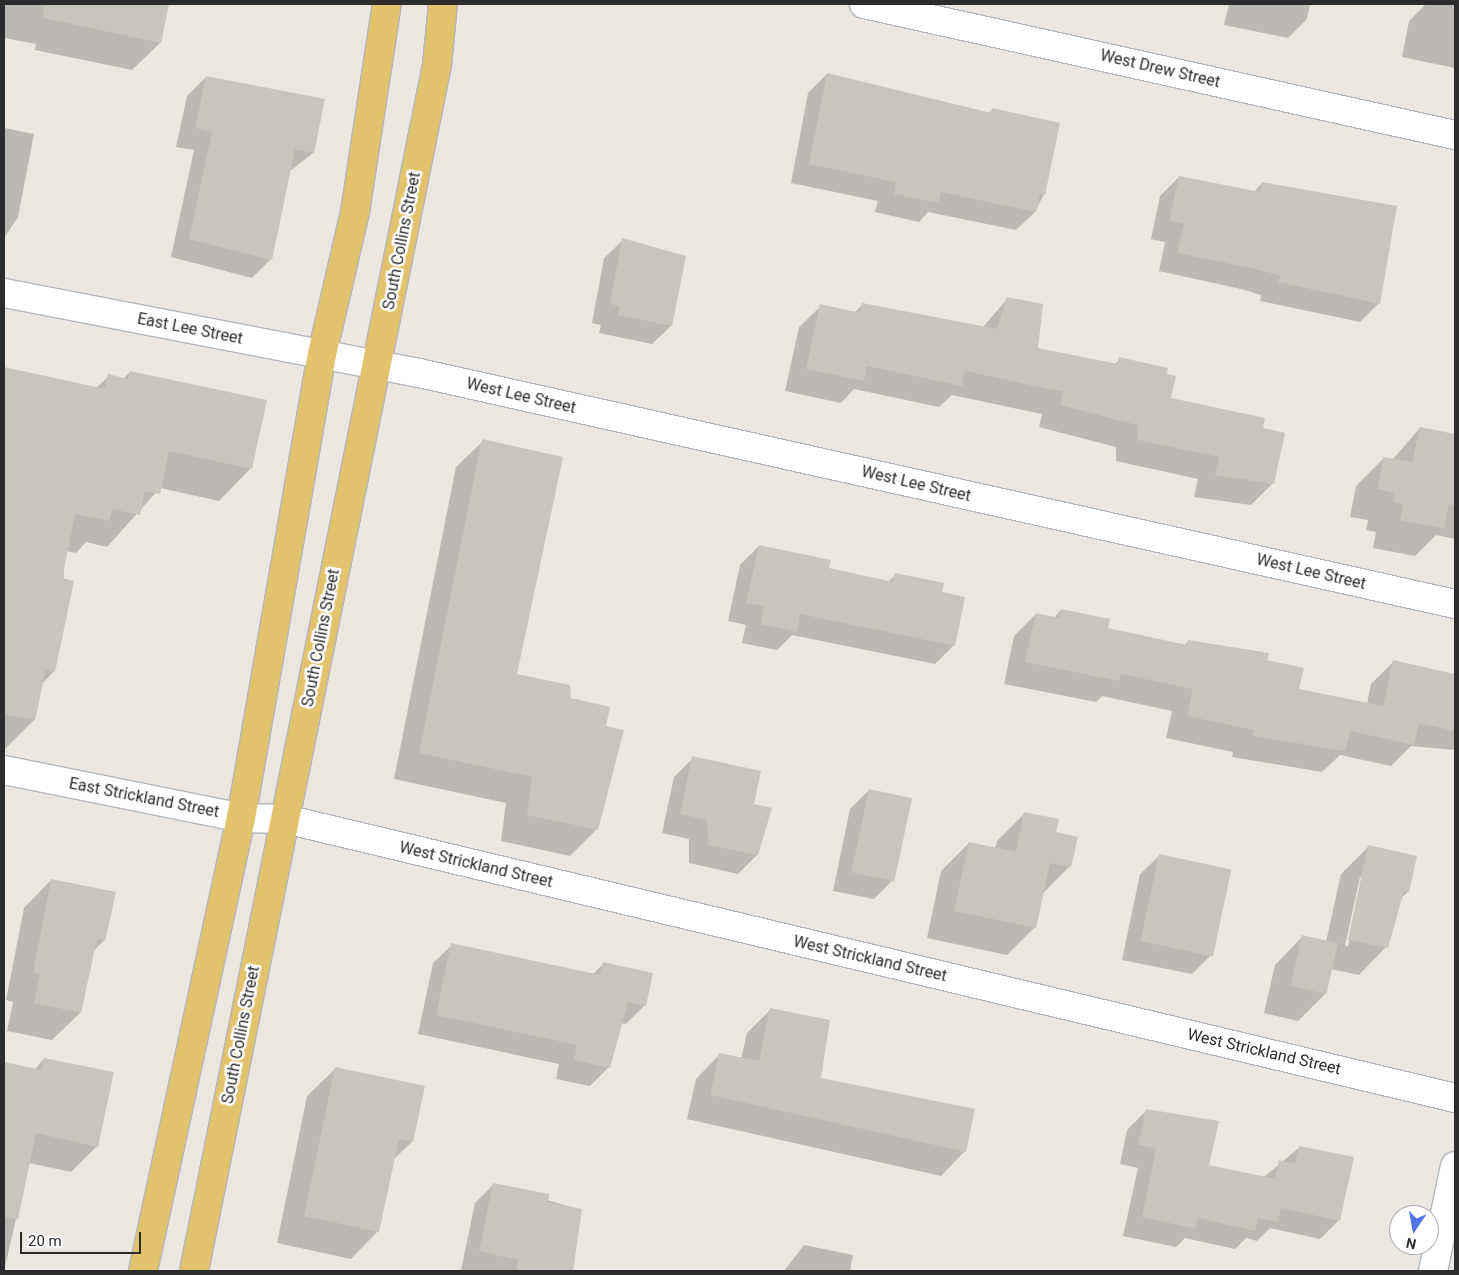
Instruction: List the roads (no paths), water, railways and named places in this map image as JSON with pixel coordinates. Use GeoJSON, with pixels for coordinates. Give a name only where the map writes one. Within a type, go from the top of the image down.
{"type":"FeatureCollection","features":[{"type":"Feature","properties":{"kind":"main road"},"geometry":{"type":"LineString","coordinates":[[143,1271],[241,818],[322,354],[355,212],[387,4]]}},
{"type":"Feature","properties":{"kind":"main road","name":"South Collins Street"},"geometry":{"type":"LineString","coordinates":[[194,1271],[437,65],[443,4]]}},
{"type":"Feature","properties":{"kind":"street","name":"West Drew Street"},"geometry":{"type":"LineString","coordinates":[[864,4],[1455,135]]}},
{"type":"Feature","properties":{"kind":"street","name":"East Lee Street"},"geometry":{"type":"LineString","coordinates":[[4,293],[377,364]]}},
{"type":"Feature","properties":{"kind":"street","name":"West Lee Street"},"geometry":{"type":"LineString","coordinates":[[377,364],[1455,604]]}},
{"type":"Feature","properties":{"kind":"street","name":"East Strickland Street"},"geometry":{"type":"LineString","coordinates":[[4,770],[241,818],[284,819]]}},
{"type":"Feature","properties":{"kind":"street","name":"West Strickland Street"},"geometry":{"type":"LineString","coordinates":[[284,819],[1455,1098]]}},
{"type":"Feature","properties":{"kind":"street"},"geometry":{"type":"LineString","coordinates":[[1433,1271],[1455,1166]]}}]}
